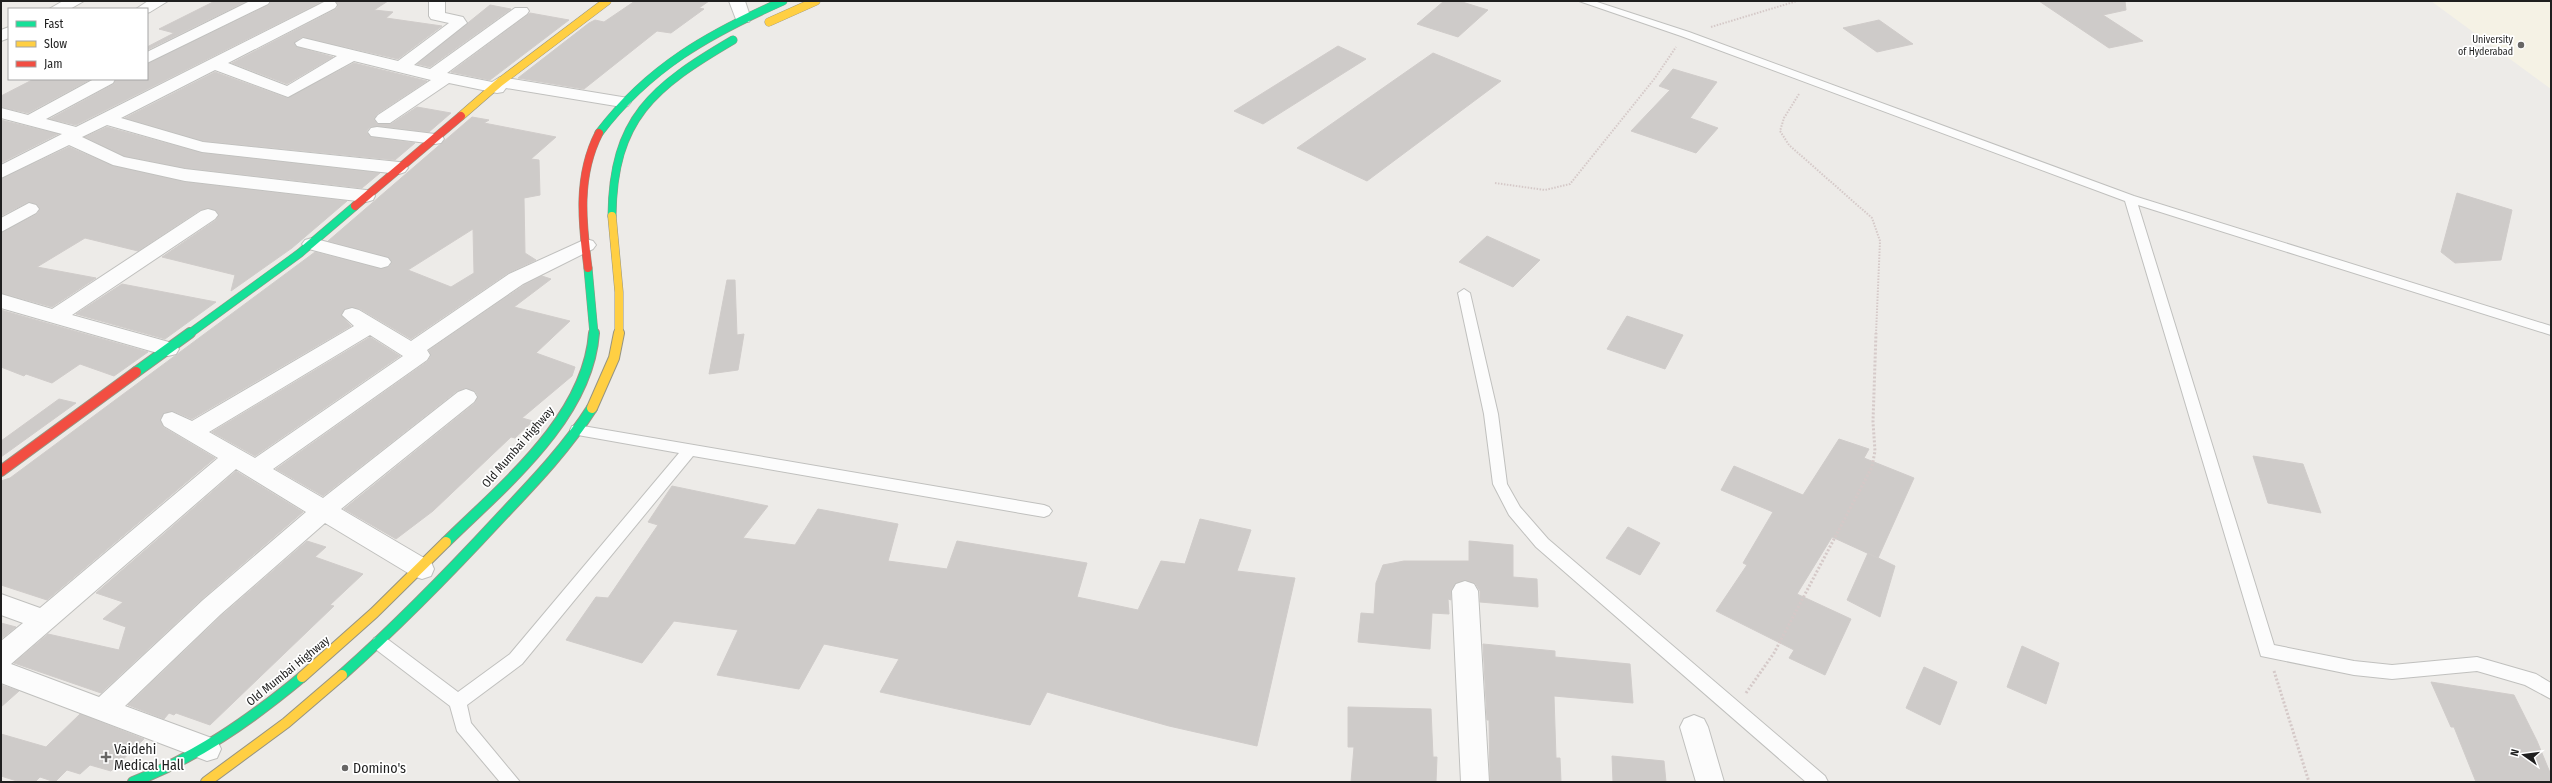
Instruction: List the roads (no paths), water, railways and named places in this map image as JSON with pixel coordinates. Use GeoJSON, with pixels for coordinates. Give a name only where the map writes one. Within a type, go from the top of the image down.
{"type":"FeatureCollection","features":[{"type":"Feature","properties":{"kind":"main road"},"geometry":{"type":"LineString","coordinates":[[1,471],[312,244],[366,196],[498,85],[607,1]]}},
{"type":"Feature","properties":{"kind":"main road"},"geometry":{"type":"LineString","coordinates":[[206,782],[257,747],[305,710],[380,643],[445,578],[542,472],[577,430],[600,397],[617,361],[623,329],[611,186],[615,159],[624,133],[633,119],[664,86],[744,26],[784,1]]}},
{"type":"Feature","properties":{"kind":"main road"},"geometry":{"type":"LineString","coordinates":[[759,26],[816,1]]}},
{"type":"Feature","properties":{"kind":"main road","name":"Old Mumbai Highway"},"geometry":{"type":"LineString","coordinates":[[133,782],[163,772],[208,749],[280,696],[357,630],[422,569],[517,469],[554,426],[576,394],[589,363],[593,333],[586,245],[584,187],[588,161],[598,135],[608,118],[622,102],[668,62],[744,26]]}},
{"type":"Feature","properties":{"kind":"street"},"geometry":{"type":"LineString","coordinates":[[59,8],[76,1]]}},
{"type":"Feature","properties":{"kind":"street"},"geometry":{"type":"LineString","coordinates":[[146,8],[160,1]]}},
{"type":"Feature","properties":{"kind":"street"},"geometry":{"type":"LineString","coordinates":[[148,58],[262,1]]}},
{"type":"Feature","properties":{"kind":"street"},"geometry":{"type":"LineString","coordinates":[[401,67],[460,21],[438,16],[437,1]]}},
{"type":"Feature","properties":{"kind":"street"},"geometry":{"type":"LineString","coordinates":[[737,1],[744,26]]}},
{"type":"Feature","properties":{"kind":"street"},"geometry":{"type":"LineString","coordinates":[[1,172],[329,5]]}},
{"type":"Feature","properties":{"kind":"street"},"geometry":{"type":"LineString","coordinates":[[435,139],[381,126],[439,76],[521,11]]}},
{"type":"Feature","properties":{"kind":"street"},"geometry":{"type":"LineString","coordinates":[[303,43],[350,56],[439,76],[622,102]]}},
{"type":"Feature","properties":{"kind":"street"},"geometry":{"type":"LineString","coordinates":[[215,64],[288,92],[350,56]]}},
{"type":"Feature","properties":{"kind":"street"},"geometry":{"type":"LineString","coordinates":[[30,121],[104,80]]}},
{"type":"Feature","properties":{"kind":"street"},"geometry":{"type":"LineString","coordinates":[[1,113],[74,135],[122,162],[185,175],[366,196]]}},
{"type":"Feature","properties":{"kind":"street"},"geometry":{"type":"LineString","coordinates":[[106,119],[202,147],[399,168]]}},
{"type":"Feature","properties":{"kind":"street"},"geometry":{"type":"LineString","coordinates":[[1,226],[29,209]]}},
{"type":"Feature","properties":{"kind":"street"},"geometry":{"type":"LineString","coordinates":[[54,317],[208,215]]}},
{"type":"Feature","properties":{"kind":"street"},"geometry":{"type":"LineString","coordinates":[[312,244],[381,262]]}},
{"type":"Feature","properties":{"kind":"street"},"geometry":{"type":"LineString","coordinates":[[411,351],[516,279],[586,245]]}},
{"type":"Feature","properties":{"kind":"street"},"geometry":{"type":"LineString","coordinates":[[1,302],[168,349]]}},
{"type":"Feature","properties":{"kind":"street"},"geometry":{"type":"LineString","coordinates":[[254,470],[419,355],[360,321],[181,426],[234,457],[254,470],[323,511],[422,569]]}},
{"type":"Feature","properties":{"kind":"street"},"geometry":{"type":"LineString","coordinates":[[103,710],[212,607],[323,511],[466,397]]}},
{"type":"Feature","properties":{"kind":"street"},"geometry":{"type":"LineString","coordinates":[[1,657],[234,457]]}},
{"type":"Feature","properties":{"kind":"street"},"geometry":{"type":"LineString","coordinates":[[1465,592],[1475,782]]}},
{"type":"Feature","properties":{"kind":"street"},"geometry":{"type":"LineString","coordinates":[[1,604],[44,620]]}},
{"type":"Feature","properties":{"kind":"street"},"geometry":{"type":"LineString","coordinates":[[1,672],[208,749]]}},
{"type":"Feature","properties":{"kind":"street"},"geometry":{"type":"LineString","coordinates":[[1694,727],[1710,782]]}},
{"type":"Feature","properties":{"kind":"lane"},"geometry":{"type":"LineString","coordinates":[[1584,1],[1685,34],[2130,199],[2551,331]]}},
{"type":"Feature","properties":{"kind":"lane"},"geometry":{"type":"LineString","coordinates":[[2130,199],[2267,651],[2354,668],[2392,672],[2477,664],[2530,679],[2551,692]]}},
{"type":"Feature","properties":{"kind":"lane"},"geometry":{"type":"LineString","coordinates":[[1464,293],[1491,414],[1500,484],[1514,511],[1542,543],[1819,782]]}},
{"type":"Feature","properties":{"kind":"lane"},"geometry":{"type":"LineString","coordinates":[[577,430],[1044,511]]}},
{"type":"Feature","properties":{"kind":"lane"},"geometry":{"type":"LineString","coordinates":[[458,702],[516,659],[690,450]]}},
{"type":"Feature","properties":{"kind":"lane"},"geometry":{"type":"LineString","coordinates":[[380,643],[458,702],[463,726],[511,782]]}},
{"type":"Feature","properties":{"kind":"place","name":"University of Hyderabad"},"geometry":{"type":"Point","coordinates":[2521,45]}},
{"type":"Feature","properties":{"kind":"place","name":"Vaidehi Medical Hall"},"geometry":{"type":"Point","coordinates":[106,757]}},
{"type":"Feature","properties":{"kind":"place","name":"Domino's"},"geometry":{"type":"Point","coordinates":[345,768]}}]}
